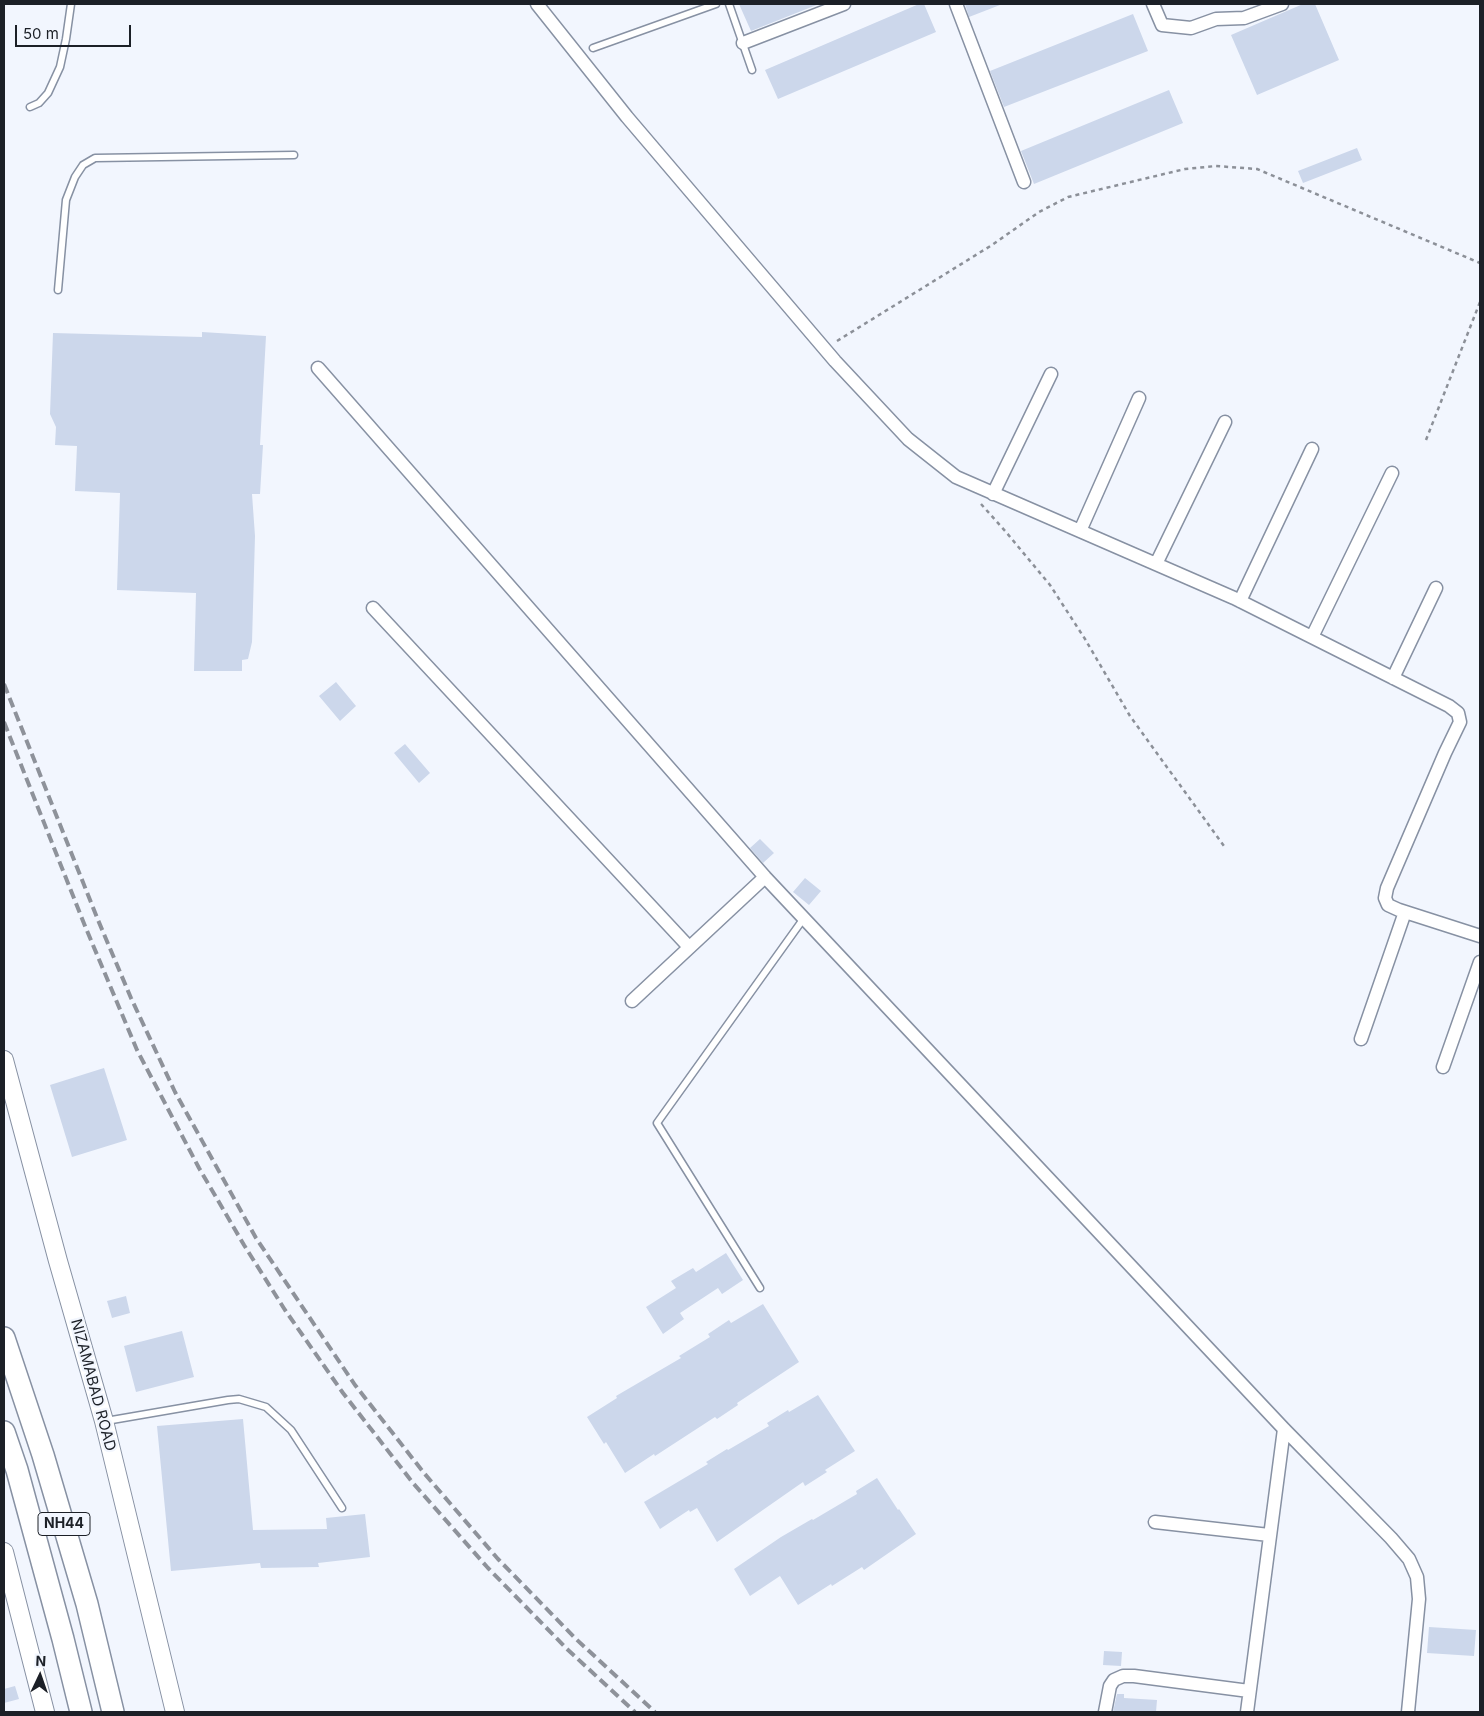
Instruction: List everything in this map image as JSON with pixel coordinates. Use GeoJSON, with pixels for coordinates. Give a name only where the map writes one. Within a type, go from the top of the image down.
{"type":"FeatureCollection","features":[{"type":"Feature","properties":{"kind":"highway","name":"NH44"},"geometry":{"type":"LineString","coordinates":[[4,1338],[43,1456],[87,1604],[113,1712]]}},
{"type":"Feature","properties":{"kind":"highway","name":"NH44"},"geometry":{"type":"LineString","coordinates":[[4,1432],[17,1470],[81,1712]]}},
{"type":"Feature","properties":{"kind":"main road","name":"NIZAMABAD ROAD"},"geometry":{"type":"LineString","coordinates":[[4,1060],[58,1262],[104,1421],[175,1712]]}},
{"type":"Feature","properties":{"kind":"main road"},"geometry":{"type":"LineString","coordinates":[[4,1552],[9,1589],[44,1712]]}},
{"type":"Feature","properties":{"kind":"street"},"geometry":{"type":"LineString","coordinates":[[537,4],[627,117],[825,349],[908,439],[956,477],[1240,601],[1449,706],[1458,714],[1460,722],[1445,753],[1385,898],[1388,904],[1405,912],[1480,936]]}},
{"type":"Feature","properties":{"kind":"street"},"geometry":{"type":"LineString","coordinates":[[743,44],[844,4]]}},
{"type":"Feature","properties":{"kind":"street"},"geometry":{"type":"LineString","coordinates":[[956,4],[1024,182]]}},
{"type":"Feature","properties":{"kind":"street"},"geometry":{"type":"LineString","coordinates":[[1153,4],[1162,25],[1190,28],[1216,19],[1244,18],[1282,4]]}},
{"type":"Feature","properties":{"kind":"street"},"geometry":{"type":"LineString","coordinates":[[318,368],[765,877],[1284,1429],[1391,1538],[1409,1559],[1417,1577],[1419,1599],[1408,1712]]}},
{"type":"Feature","properties":{"kind":"street"},"geometry":{"type":"LineString","coordinates":[[993,494],[1051,374]]}},
{"type":"Feature","properties":{"kind":"street"},"geometry":{"type":"LineString","coordinates":[[1080,531],[1139,398]]}},
{"type":"Feature","properties":{"kind":"street"},"geometry":{"type":"LineString","coordinates":[[1156,564],[1225,422]]}},
{"type":"Feature","properties":{"kind":"street"},"geometry":{"type":"LineString","coordinates":[[1240,601],[1312,449]]}},
{"type":"Feature","properties":{"kind":"street"},"geometry":{"type":"LineString","coordinates":[[1312,637],[1392,473]]}},
{"type":"Feature","properties":{"kind":"street"},"geometry":{"type":"LineString","coordinates":[[1393,678],[1436,588]]}},
{"type":"Feature","properties":{"kind":"street"},"geometry":{"type":"LineString","coordinates":[[373,608],[690,947]]}},
{"type":"Feature","properties":{"kind":"street"},"geometry":{"type":"LineString","coordinates":[[632,1001],[765,877]]}},
{"type":"Feature","properties":{"kind":"street"},"geometry":{"type":"LineString","coordinates":[[1361,1039],[1405,912]]}},
{"type":"Feature","properties":{"kind":"street"},"geometry":{"type":"LineString","coordinates":[[1444,1066],[1480,962]]}},
{"type":"Feature","properties":{"kind":"street"},"geometry":{"type":"LineString","coordinates":[[1247,1712],[1284,1429]]}},
{"type":"Feature","properties":{"kind":"street"},"geometry":{"type":"LineString","coordinates":[[1155,1522],[1269,1535]]}},
{"type":"Feature","properties":{"kind":"street"},"geometry":{"type":"LineString","coordinates":[[1105,1712],[1110,1686],[1114,1680],[1123,1676],[1250,1691]]}},
{"type":"Feature","properties":{"kind":"lane"},"geometry":{"type":"LineString","coordinates":[[30,107],[39,104],[48,93],[60,67],[71,4]]}},
{"type":"Feature","properties":{"kind":"lane"},"geometry":{"type":"LineString","coordinates":[[593,48],[716,4]]}},
{"type":"Feature","properties":{"kind":"lane"},"geometry":{"type":"LineString","coordinates":[[729,4],[752,70]]}},
{"type":"Feature","properties":{"kind":"lane"},"geometry":{"type":"LineString","coordinates":[[58,290],[66,200],[75,177],[83,165],[95,158],[294,155]]}},
{"type":"Feature","properties":{"kind":"lane"},"geometry":{"type":"LineString","coordinates":[[760,1288],[657,1123],[804,918]]}},
{"type":"Feature","properties":{"kind":"lane"},"geometry":{"type":"LineString","coordinates":[[104,1421],[239,1399],[266,1407],[292,1430],[342,1508]]}},
{"type":"Feature","properties":{"kind":"path"},"geometry":{"type":"LineString","coordinates":[[825,349],[992,245],[1039,212],[1068,197],[1185,169],[1216,166],[1257,169],[1292,182],[1399,230],[1480,263]]}},
{"type":"Feature","properties":{"kind":"path"},"geometry":{"type":"LineString","coordinates":[[1426,440],[1480,302]]}},
{"type":"Feature","properties":{"kind":"path"},"geometry":{"type":"LineString","coordinates":[[981,504],[1050,585],[1086,639],[1130,716],[1224,846]]}},
{"type":"Feature","properties":{"kind":"building"},"geometry":{"type":"Polygon","coordinates":[[[739,4],[819,4],[751,31],[739,4]]]}},
{"type":"Feature","properties":{"kind":"building"},"geometry":{"type":"Polygon","coordinates":[[[919,4],[924,4],[936,32],[778,99],[765,70],[919,4]]]}},
{"type":"Feature","properties":{"kind":"building"},"geometry":{"type":"Polygon","coordinates":[[[965,4],[1000,4],[1000,5],[969,17],[965,4]]]}},
{"type":"Feature","properties":{"kind":"building"},"geometry":{"type":"Polygon","coordinates":[[[1303,4],[1315,4],[1339,60],[1257,95],[1231,35],[1303,4]]]}},
{"type":"Feature","properties":{"kind":"building"},"geometry":{"type":"Polygon","coordinates":[[[1133,14],[1148,51],[1004,107],[990,71],[1133,14]]]}},
{"type":"Feature","properties":{"kind":"building"},"geometry":{"type":"Polygon","coordinates":[[[1169,90],[1183,123],[1034,184],[1021,151],[1169,90]]]}},
{"type":"Feature","properties":{"kind":"building"},"geometry":{"type":"Polygon","coordinates":[[[1357,148],[1362,160],[1303,183],[1298,171],[1357,148]]]}},
{"type":"Feature","properties":{"kind":"building"},"geometry":{"type":"Polygon","coordinates":[[[202,332],[266,336],[260,445],[263,445],[260,494],[252,494],[255,536],[252,642],[248,659],[242,660],[242,671],[194,671],[196,593],[117,590],[120,493],[75,491],[77,446],[55,445],[56,427],[50,414],[53,333],[202,337],[202,332]]]}},
{"type":"Feature","properties":{"kind":"building"},"geometry":{"type":"Polygon","coordinates":[[[336,682],[356,706],[340,721],[319,696],[336,682]]]}},
{"type":"Feature","properties":{"kind":"building"},"geometry":{"type":"Polygon","coordinates":[[[405,744],[430,773],[419,783],[394,753],[405,744]]]}},
{"type":"Feature","properties":{"kind":"building"},"geometry":{"type":"Polygon","coordinates":[[[760,839],[774,853],[763,863],[750,848],[760,839]]]}},
{"type":"Feature","properties":{"kind":"building"},"geometry":{"type":"Polygon","coordinates":[[[805,878],[821,891],[809,905],[793,892],[805,878]]]}},
{"type":"Feature","properties":{"kind":"building"},"geometry":{"type":"Polygon","coordinates":[[[104,1068],[127,1140],[72,1157],[50,1085],[104,1068]]]}},
{"type":"Feature","properties":{"kind":"building"},"geometry":{"type":"Polygon","coordinates":[[[726,1253],[743,1280],[722,1294],[718,1288],[680,1313],[684,1319],[663,1334],[646,1307],[676,1288],[671,1281],[693,1268],[696,1272],[726,1253]]]}},
{"type":"Feature","properties":{"kind":"building"},"geometry":{"type":"Polygon","coordinates":[[[126,1296],[130,1313],[112,1318],[107,1301],[126,1296]]]}},
{"type":"Feature","properties":{"kind":"building"},"geometry":{"type":"Polygon","coordinates":[[[763,1304],[799,1362],[737,1403],[738,1405],[717,1419],[715,1417],[625,1473],[606,1442],[604,1444],[587,1417],[617,1398],[616,1396],[681,1358],[679,1356],[710,1337],[708,1334],[729,1320],[731,1323],[763,1304]]]}},
{"type":"Feature","properties":{"kind":"building"},"geometry":{"type":"Polygon","coordinates":[[[182,1331],[194,1377],[136,1392],[124,1346],[182,1331]]]}},
{"type":"Feature","properties":{"kind":"building"},"geometry":{"type":"Polygon","coordinates":[[[818,1395],[855,1451],[825,1470],[827,1472],[805,1486],[803,1482],[717,1542],[697,1508],[690,1512],[689,1510],[660,1529],[644,1502],[708,1464],[706,1462],[727,1449],[769,1426],[767,1423],[788,1410],[789,1412],[818,1395]]]}},
{"type":"Feature","properties":{"kind":"building"},"geometry":{"type":"Polygon","coordinates":[[[243,1419],[253,1530],[327,1529],[326,1518],[365,1514],[370,1557],[318,1563],[319,1567],[261,1568],[260,1563],[171,1571],[157,1426],[243,1419]]]}},
{"type":"Feature","properties":{"kind":"building"},"geometry":{"type":"Polygon","coordinates":[[[877,1478],[916,1534],[864,1570],[862,1567],[798,1605],[780,1576],[750,1596],[734,1569],[781,1537],[857,1494],[856,1491],[877,1478]]]}},
{"type":"Feature","properties":{"kind":"building"},"geometry":{"type":"Polygon","coordinates":[[[1429,1627],[1476,1630],[1474,1656],[1427,1653],[1429,1627]]]}},
{"type":"Feature","properties":{"kind":"building"},"geometry":{"type":"Polygon","coordinates":[[[1104,1651],[1122,1652],[1121,1666],[1103,1665],[1104,1651]]]}},
{"type":"Feature","properties":{"kind":"building"},"geometry":{"type":"Polygon","coordinates":[[[15,1686],[19,1699],[4,1703],[4,1689],[15,1686]]]}},
{"type":"Feature","properties":{"kind":"building"},"geometry":{"type":"Polygon","coordinates":[[[1117,1694],[1124,1694],[1124,1698],[1157,1700],[1156,1712],[1113,1712],[1117,1694]]]}},
{"type":"Feature","properties":{"kind":"railway"},"geometry":{"type":"LineString","coordinates":[[4,684],[131,998],[175,1092],[256,1238],[355,1385],[424,1473],[498,1559],[576,1639],[655,1712]]}},
{"type":"Feature","properties":{"kind":"railway"},"geometry":{"type":"LineString","coordinates":[[4,722],[85,926],[137,1050],[199,1168],[285,1310],[343,1393],[413,1483],[488,1568],[566,1648],[635,1712]]}}]}
